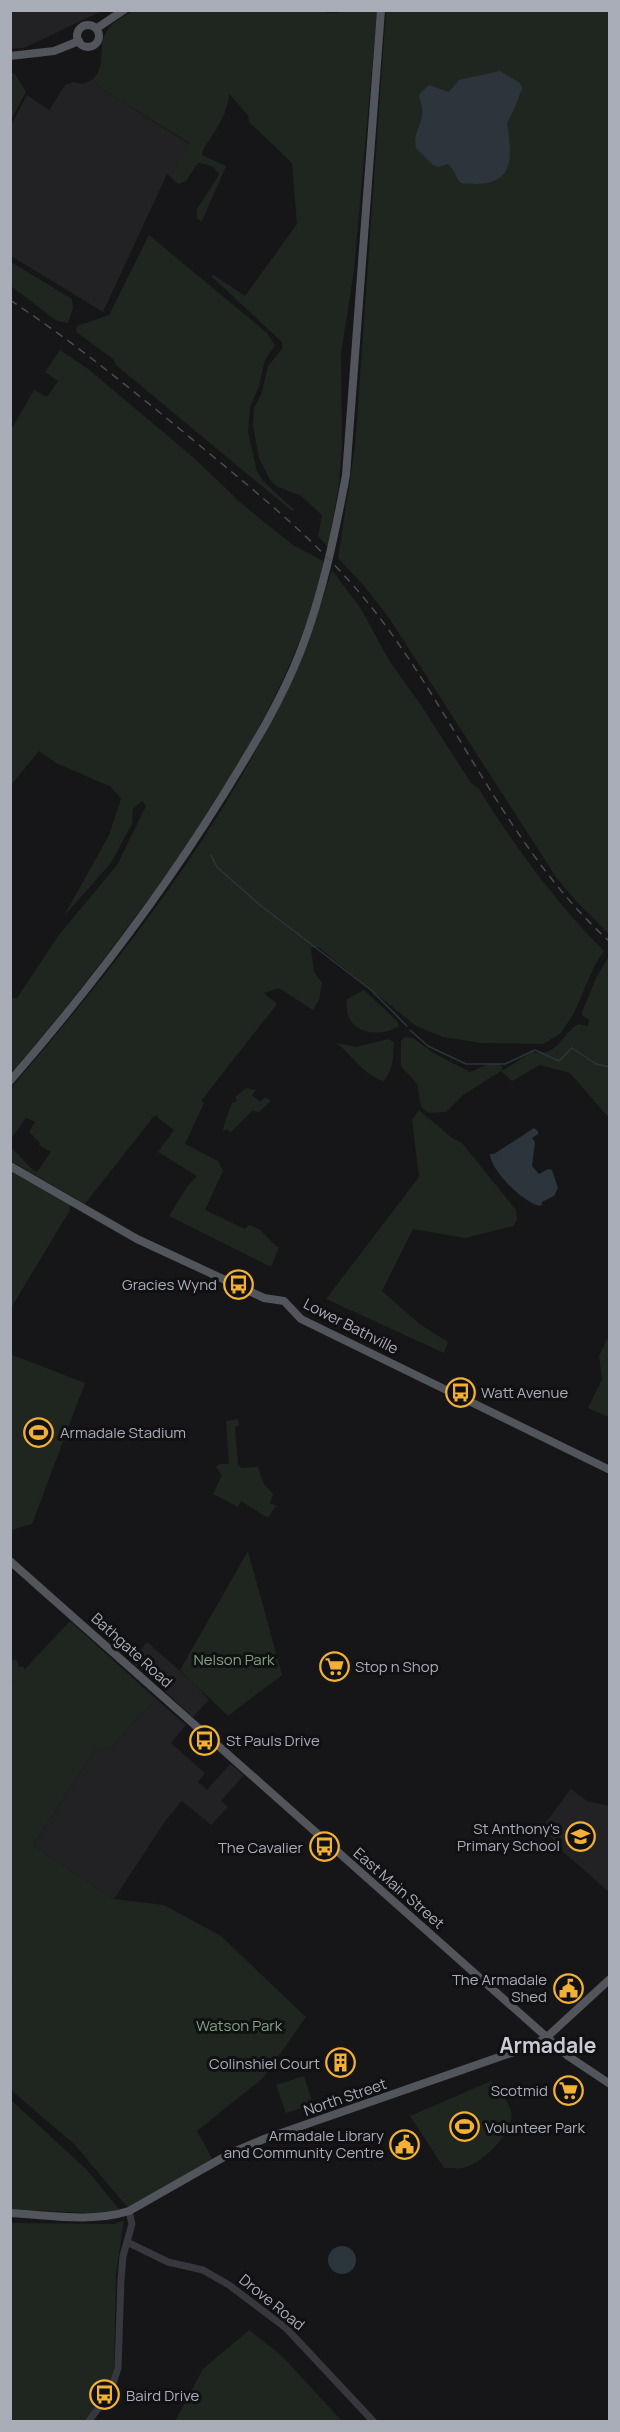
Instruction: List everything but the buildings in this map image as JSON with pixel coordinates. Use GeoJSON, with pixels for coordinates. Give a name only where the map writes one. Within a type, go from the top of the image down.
{"type":"FeatureCollection","features":[{"type":"Feature","properties":{"kind":"main road"},"geometry":{"type":"LineString","coordinates":[[97,28],[124,10]]}},
{"type":"Feature","properties":{"kind":"main road"},"geometry":{"type":"LineString","coordinates":[[10,1081],[98,975],[195,840],[256,741],[300,651],[332,549],[346,475],[381,10]]}},
{"type":"Feature","properties":{"kind":"main road"},"geometry":{"type":"LineString","coordinates":[[79,41],[78,33],[83,26],[89,25],[97,28]]}},
{"type":"Feature","properties":{"kind":"main road"},"geometry":{"type":"LineString","coordinates":[[79,41],[87,46],[94,45],[99,39],[97,28]]}},
{"type":"Feature","properties":{"kind":"main road"},"geometry":{"type":"LineString","coordinates":[[10,56],[54,51],[79,41]]}},
{"type":"Feature","properties":{"kind":"main road","name":"Lower Bathville"},"geometry":{"type":"LineString","coordinates":[[10,1166],[136,1239],[264,1299],[284,1301],[301,1319],[609,1470]]}},
{"type":"Feature","properties":{"kind":"main road","name":"Bathgate Road"},"geometry":{"type":"LineString","coordinates":[[10,1561],[235,1760]]}},
{"type":"Feature","properties":{"kind":"main road","name":"East Main Street"},"geometry":{"type":"LineString","coordinates":[[235,1760],[568,2056],[609,2084]]}},
{"type":"Feature","properties":{"kind":"main road","name":"North Street"},"geometry":{"type":"LineString","coordinates":[[128,2212],[231,2153],[264,2139],[534,2045],[547,2037],[609,1979]]}},
{"type":"Feature","properties":{"kind":"main road"},"geometry":{"type":"LineString","coordinates":[[10,2213],[91,2218],[128,2212]]}},
{"type":"Feature","properties":{"kind":"street"},"geometry":{"type":"LineString","coordinates":[[88,2421],[105,2402],[116,2381],[121,2280],[132,2224],[128,2212]]}},
{"type":"Feature","properties":{"kind":"street","name":"Drove Road"},"geometry":{"type":"LineString","coordinates":[[127,2242],[168,2262],[203,2270],[229,2284],[286,2328],[374,2421]]}},
{"type":"Feature","properties":{"kind":"shaded area"},"geometry":{"type":"Polygon","coordinates":[[[10,11],[102,11],[24,48],[11,49],[10,11]]]}},
{"type":"Feature","properties":{"kind":"shaded area"},"geometry":{"type":"Polygon","coordinates":[[[500,71],[520,83],[522,88],[507,123],[510,151],[506,171],[500,178],[491,182],[461,183],[448,164],[438,167],[433,165],[416,148],[422,112],[419,94],[429,85],[449,92],[459,80],[500,71]]]}},
{"type":"Feature","properties":{"kind":"shaded area"},"geometry":{"type":"Polygon","coordinates":[[[93,79],[102,89],[189,144],[171,177],[167,174],[103,312],[11,256],[10,127],[27,95],[49,110],[65,85],[73,82],[83,84],[93,79]]]}},
{"type":"Feature","properties":{"kind":"shaded area"},"geometry":{"type":"Polygon","coordinates":[[[534,1128],[538,1134],[532,1138],[535,1142],[532,1166],[539,1174],[548,1169],[552,1170],[558,1188],[554,1196],[542,1202],[541,1206],[526,1199],[510,1186],[496,1169],[490,1154],[494,1154],[534,1128]]]}},
{"type":"Feature","properties":{"kind":"shaded area"},"geometry":{"type":"Polygon","coordinates":[[[147,1642],[195,1684],[209,1700],[193,1717],[132,1661],[147,1642]]]}},
{"type":"Feature","properties":{"kind":"shaded area"},"geometry":{"type":"Polygon","coordinates":[[[156,1699],[186,1725],[171,1743],[205,1773],[198,1782],[207,1790],[230,1764],[244,1775],[221,1801],[228,1807],[211,1825],[182,1801],[166,1820],[114,1899],[33,1845],[95,1750],[110,1748],[156,1699]]]}},
{"type":"Feature","properties":{"kind":"shaded area","name":"St Anthony's Primary School"},"geometry":{"type":"Polygon","coordinates":[[[571,1789],[587,1801],[609,1806],[609,1892],[560,1849],[543,1826],[571,1789]]]}},
{"type":"Feature","properties":{"kind":"shaded area"},"geometry":{"type":"Polygon","coordinates":[[[342,2246],[352,2250],[356,2260],[352,2270],[342,2274],[332,2270],[328,2260],[332,2250],[342,2246]]]}},
{"type":"Feature","properties":{"kind":"green space"},"geometry":{"type":"Polygon","coordinates":[[[325,10],[327,13],[377,11],[354,271],[341,353],[342,447],[339,484],[328,547],[318,536],[322,515],[301,496],[278,487],[270,480],[259,458],[253,426],[254,407],[261,395],[268,366],[282,349],[282,342],[211,276],[214,275],[245,296],[297,224],[292,163],[249,122],[248,115],[229,94],[223,116],[202,155],[226,166],[202,221],[197,219],[197,209],[219,175],[216,169],[198,163],[186,181],[178,184],[171,177],[189,143],[102,89],[93,79],[100,67],[102,43],[107,31],[115,22],[133,11],[325,10]]]}},
{"type":"Feature","properties":{"kind":"green space"},"geometry":{"type":"Polygon","coordinates":[[[386,11],[609,11],[609,934],[556,877],[389,618],[338,558],[355,447],[386,11]]]}},
{"type":"Feature","properties":{"kind":"green space"},"geometry":{"type":"Polygon","coordinates":[[[11,73],[15,74],[26,92],[11,120],[11,73]]]}},
{"type":"Feature","properties":{"kind":"green space"},"geometry":{"type":"Polygon","coordinates":[[[149,235],[267,333],[275,345],[265,360],[259,386],[250,407],[248,432],[257,471],[263,481],[294,510],[292,511],[116,365],[113,359],[76,332],[77,326],[109,315],[149,235]]]}},
{"type":"Feature","properties":{"kind":"green space"},"geometry":{"type":"Polygon","coordinates":[[[11,262],[72,299],[73,308],[68,323],[57,321],[11,286],[11,262]]]}},
{"type":"Feature","properties":{"kind":"green space"},"geometry":{"type":"Polygon","coordinates":[[[60,350],[88,369],[193,457],[242,504],[293,545],[323,561],[325,565],[310,614],[291,662],[245,753],[218,797],[116,943],[11,1073],[11,998],[17,998],[58,936],[117,865],[146,806],[142,801],[133,809],[132,824],[111,863],[64,916],[109,835],[121,799],[111,787],[56,763],[39,751],[11,785],[11,430],[34,390],[47,397],[58,381],[45,372],[60,350]]]}},
{"type":"Feature","properties":{"kind":"green space"},"geometry":{"type":"Polygon","coordinates":[[[332,570],[361,609],[390,662],[419,702],[471,783],[479,789],[507,832],[553,894],[604,951],[595,965],[573,1015],[560,1034],[543,1044],[481,1043],[443,1037],[416,1026],[318,947],[311,948],[314,972],[322,983],[319,1000],[313,1010],[279,988],[264,993],[277,1004],[201,1101],[204,1103],[185,1144],[218,1161],[223,1171],[205,1210],[245,1229],[249,1225],[259,1229],[279,1247],[271,1267],[169,1216],[187,1187],[197,1176],[158,1152],[174,1130],[158,1118],[158,1115],[154,1116],[85,1204],[11,1161],[10,1147],[37,1172],[51,1152],[39,1145],[40,1143],[29,1132],[35,1122],[26,1118],[11,1139],[11,1088],[109,970],[199,845],[239,780],[276,712],[307,643],[332,570]]]}},
{"type":"Feature","properties":{"kind":"green space"},"geometry":{"type":"Polygon","coordinates":[[[609,956],[609,1118],[570,1073],[540,1065],[512,1081],[501,1071],[463,1095],[446,1112],[429,1113],[421,1107],[417,1084],[401,1066],[401,1041],[405,1037],[413,1038],[435,1054],[470,1072],[494,1064],[502,1066],[502,1071],[532,1052],[541,1053],[553,1049],[578,1024],[588,1026],[589,1020],[582,1015],[582,1012],[596,978],[609,956]]]}},
{"type":"Feature","properties":{"kind":"green space"},"geometry":{"type":"Polygon","coordinates":[[[364,990],[397,1021],[399,1026],[390,1030],[371,1032],[355,1026],[347,1010],[347,999],[364,990]]]}},
{"type":"Feature","properties":{"kind":"green space"},"geometry":{"type":"Polygon","coordinates":[[[388,1039],[394,1042],[393,1057],[389,1073],[383,1081],[369,1074],[336,1043],[356,1047],[388,1039]]]}},
{"type":"Feature","properties":{"kind":"green space"},"geometry":{"type":"Polygon","coordinates":[[[246,1088],[256,1090],[252,1095],[260,1102],[265,1097],[271,1101],[259,1112],[252,1111],[231,1132],[226,1129],[223,1132],[232,1103],[237,1101],[235,1097],[246,1088]]]}},
{"type":"Feature","properties":{"kind":"green space"},"geometry":{"type":"Polygon","coordinates":[[[419,1110],[452,1138],[462,1143],[516,1210],[517,1219],[514,1226],[465,1238],[413,1229],[382,1291],[421,1325],[448,1342],[444,1353],[326,1299],[419,1177],[412,1120],[419,1110]]]}},
{"type":"Feature","properties":{"kind":"green space"},"geometry":{"type":"Polygon","coordinates":[[[11,1166],[72,1201],[70,1210],[11,1308],[11,1166]]]}},
{"type":"Feature","properties":{"kind":"green space"},"geometry":{"type":"Polygon","coordinates":[[[607,1339],[610,1340],[609,1417],[588,1408],[602,1379],[599,1356],[607,1339]]]}},
{"type":"Feature","properties":{"kind":"green space","name":"Armadale Stadium"},"geometry":{"type":"Polygon","coordinates":[[[10,1354],[85,1383],[32,1524],[11,1530],[10,1354]]]}},
{"type":"Feature","properties":{"kind":"green space"},"geometry":{"type":"Polygon","coordinates":[[[238,1419],[239,1425],[235,1427],[238,1464],[241,1468],[258,1467],[264,1484],[273,1494],[270,1503],[276,1506],[268,1518],[241,1501],[238,1507],[213,1494],[222,1475],[216,1467],[219,1464],[229,1464],[226,1421],[238,1419]]]}},
{"type":"Feature","properties":{"kind":"green space","name":"Nelson Park"},"geometry":{"type":"Polygon","coordinates":[[[248,1551],[282,1675],[228,1716],[180,1670],[248,1551]]]}},
{"type":"Feature","properties":{"kind":"green space","name":"Watson Park"},"geometry":{"type":"Polygon","coordinates":[[[70,1621],[156,1699],[110,1748],[95,1750],[33,1845],[114,1899],[164,1905],[221,1936],[306,2017],[263,2078],[197,2131],[213,2160],[128,2208],[75,2145],[11,2090],[10,1981],[13,1978],[10,1975],[10,1685],[15,1680],[11,1683],[11,1661],[16,1659],[19,1667],[23,1666],[25,1669],[70,1621]]]}},
{"type":"Feature","properties":{"kind":"green space"},"geometry":{"type":"Polygon","coordinates":[[[304,2076],[313,2104],[286,2113],[276,2085],[304,2076]]]}},
{"type":"Feature","properties":{"kind":"green space","name":"Volunteer Park"},"geometry":{"type":"Polygon","coordinates":[[[491,2081],[510,2108],[509,2126],[497,2144],[480,2160],[461,2168],[444,2168],[410,2116],[491,2081]]]}},
{"type":"Feature","properties":{"kind":"green space"},"geometry":{"type":"Polygon","coordinates":[[[10,2099],[87,2170],[119,2209],[105,2214],[11,2209],[10,2099]]]}},
{"type":"Feature","properties":{"kind":"green space"},"geometry":{"type":"Polygon","coordinates":[[[124,2220],[116,2274],[114,2367],[108,2391],[94,2411],[83,2421],[11,2422],[11,2223],[114,2224],[124,2220]]]}},
{"type":"Feature","properties":{"kind":"green space"},"geometry":{"type":"Polygon","coordinates":[[[249,2330],[282,2356],[342,2421],[175,2421],[203,2369],[249,2330]]]}},
{"type":"Feature","properties":{"kind":"waterway"},"geometry":{"type":"LineString","coordinates":[[211,855],[217,867],[260,905],[371,990],[407,1026]]}},
{"type":"Feature","properties":{"kind":"waterway"},"geometry":{"type":"LineString","coordinates":[[410,1030],[428,1046],[466,1064],[505,1064],[535,1050],[559,1061],[572,1048],[596,1064],[610,1067]]}},
{"type":"Feature","properties":{"kind":"railway"},"geometry":{"type":"LineString","coordinates":[[10,300],[60,335],[157,410],[278,511],[325,555],[388,629],[441,709],[491,792],[545,871],[576,908],[610,942]]}},
{"type":"Feature","properties":{"kind":"place","name":"Gracies Wynd"},"geometry":{"type":"Point","coordinates":[238,1284]}},
{"type":"Feature","properties":{"kind":"place","name":"Watt Avenue"},"geometry":{"type":"Point","coordinates":[460,1392]}},
{"type":"Feature","properties":{"kind":"place","name":"Armadale Stadium"},"geometry":{"type":"Point","coordinates":[39,1432]}},
{"type":"Feature","properties":{"kind":"place","name":"Stop n Shop"},"geometry":{"type":"Point","coordinates":[334,1666]}},
{"type":"Feature","properties":{"kind":"place","name":"St Pauls Drive"},"geometry":{"type":"Point","coordinates":[205,1740]}},
{"type":"Feature","properties":{"kind":"place","name":"St Anthony's Primary School"},"geometry":{"type":"Point","coordinates":[581,1837]}},
{"type":"Feature","properties":{"kind":"place","name":"The Cavalier"},"geometry":{"type":"Point","coordinates":[324,1847]}},
{"type":"Feature","properties":{"kind":"place","name":"The Armadale Shed"},"geometry":{"type":"Point","coordinates":[568,1988]}},
{"type":"Feature","properties":{"kind":"place","name":"Colinshiel Court"},"geometry":{"type":"Point","coordinates":[341,2063]}},
{"type":"Feature","properties":{"kind":"place","name":"Scotmid"},"geometry":{"type":"Point","coordinates":[569,2090]}},
{"type":"Feature","properties":{"kind":"place","name":"Volunteer Park"},"geometry":{"type":"Point","coordinates":[464,2127]}},
{"type":"Feature","properties":{"kind":"place","name":"Armadale Library and Community Centre"},"geometry":{"type":"Point","coordinates":[405,2144]}},
{"type":"Feature","properties":{"kind":"place","name":"Baird Drive"},"geometry":{"type":"Point","coordinates":[105,2395]}},
{"type":"Feature","properties":{"kind":"district","name":"Armadale"},"geometry":{"type":"Point","coordinates":[548,2045]}}]}
